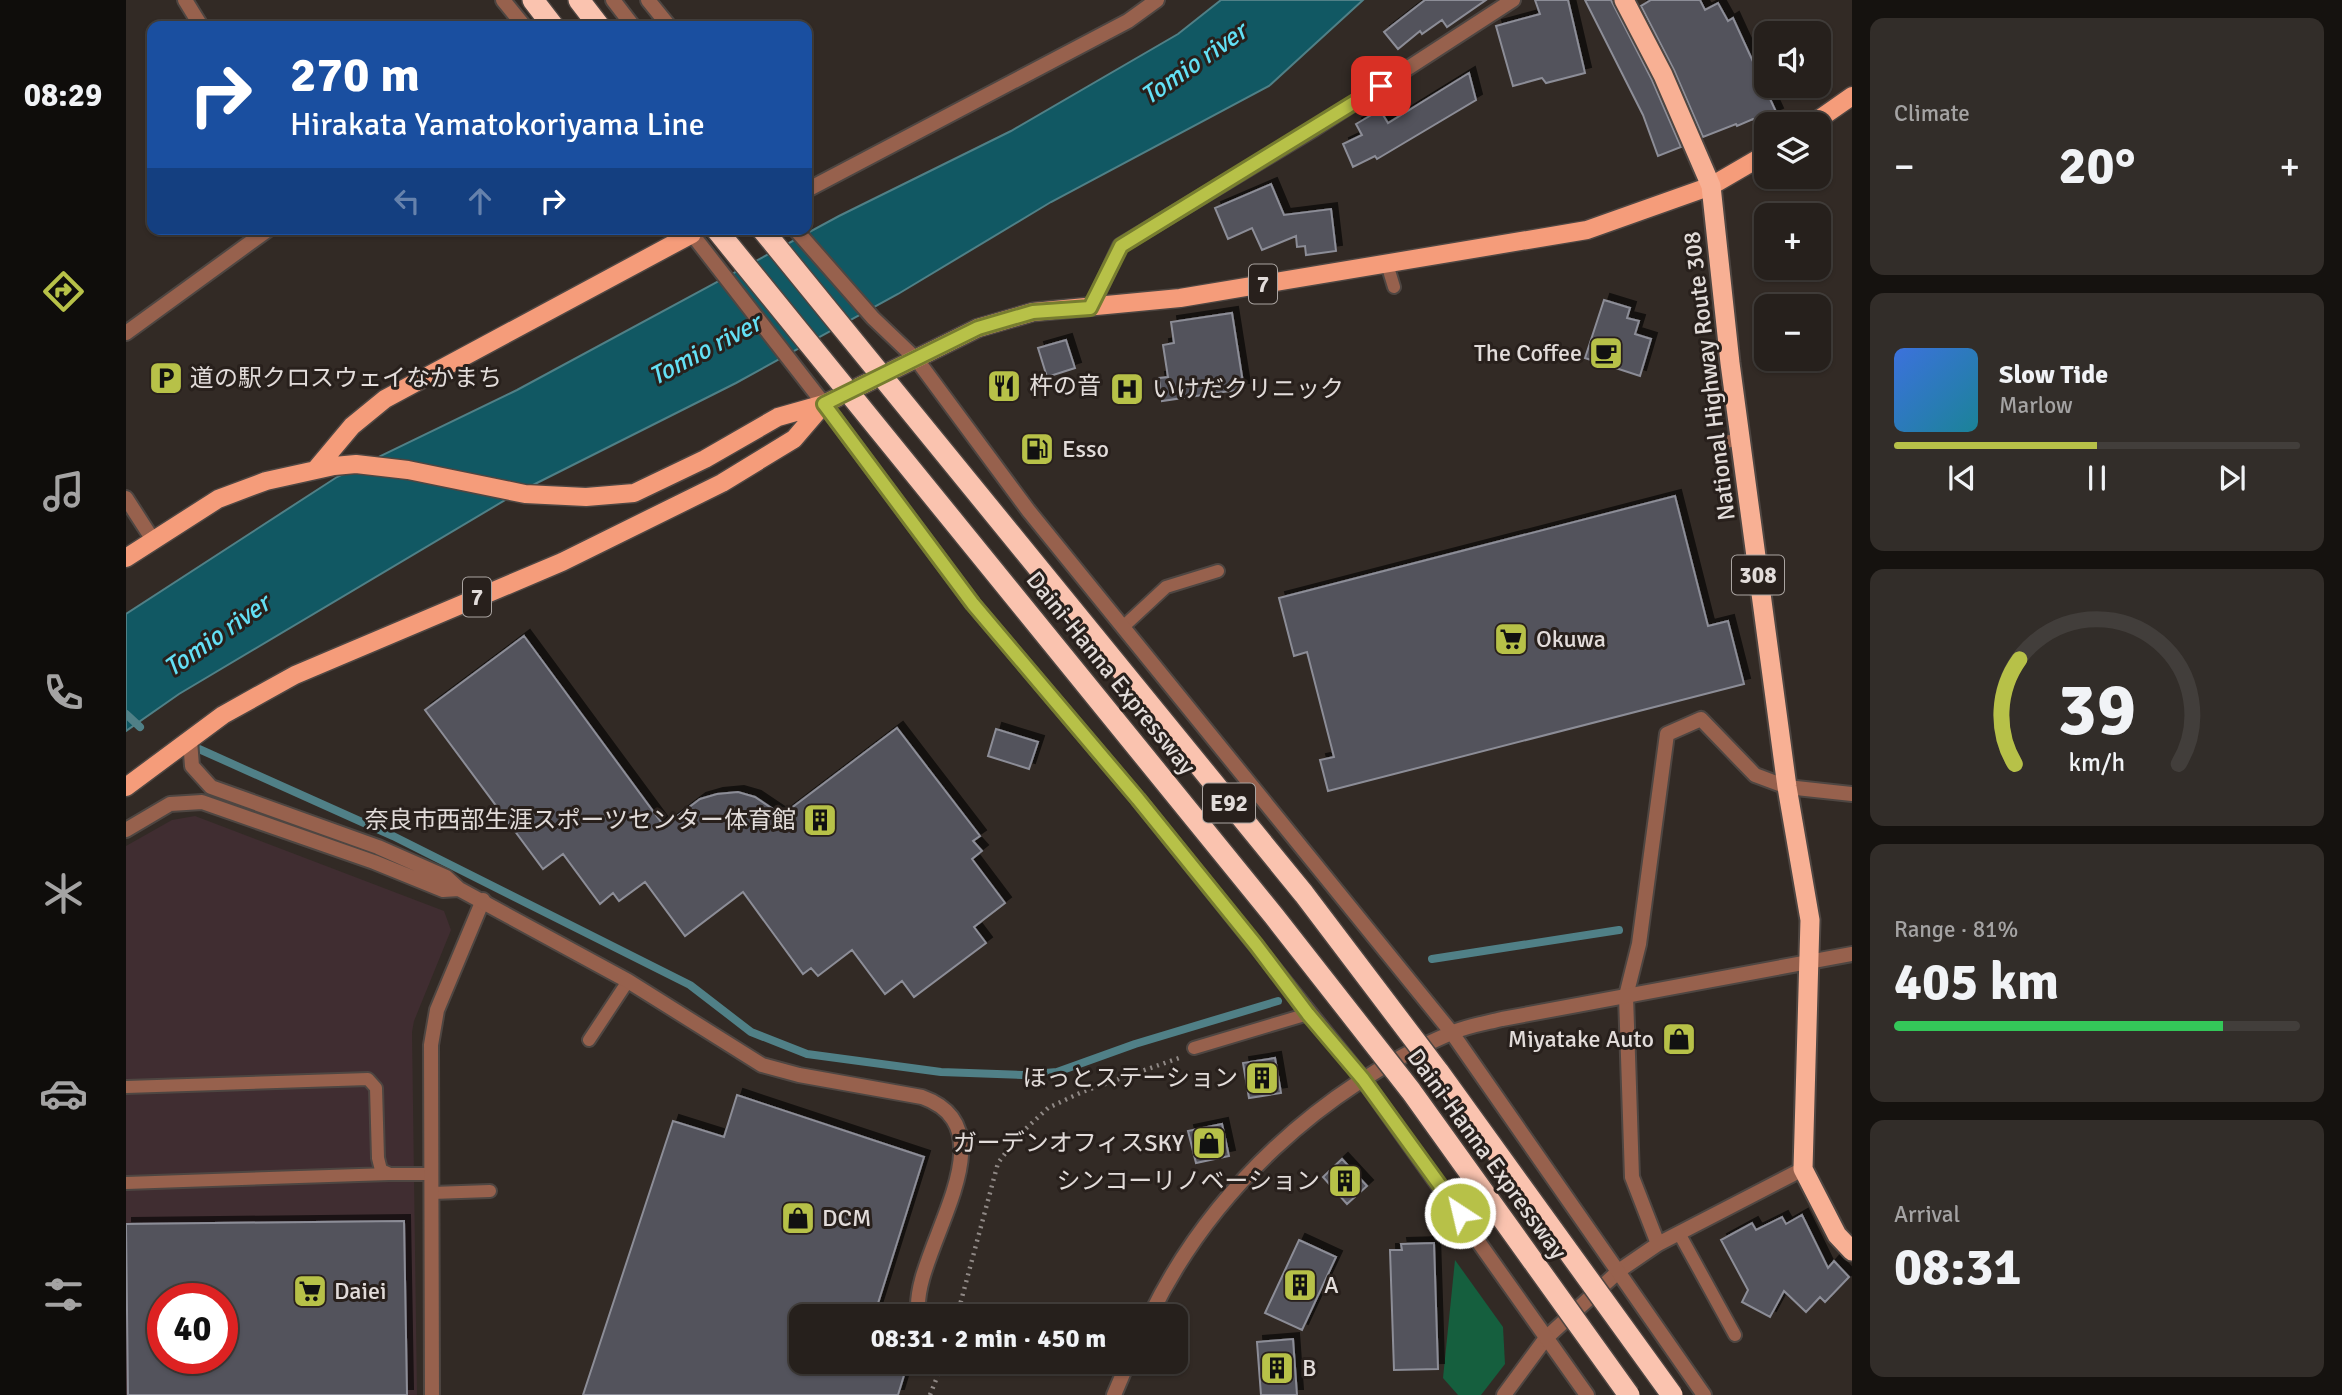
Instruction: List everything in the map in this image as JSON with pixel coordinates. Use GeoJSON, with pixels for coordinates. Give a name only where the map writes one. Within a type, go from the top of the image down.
{"type":"FeatureCollection","features":[{"type":"Feature","properties":{"kind":"highway"},"geometry":{"type":"LineString","coordinates":[[533,0],[549,21]]}},
{"type":"Feature","properties":{"kind":"highway"},"geometry":{"type":"LineString","coordinates":[[579,0],[595,21]]}},
{"type":"Feature","properties":{"kind":"highway","name":"National Highway Route 308"},"geometry":{"type":"LineString","coordinates":[[1624,0],[1663,75],[1711,186],[1732,441],[1810,920],[1803,1169],[1837,1235],[1852,1251]]}},
{"type":"Feature","properties":{"kind":"highway","name":"Daini-Hanna Expressway"},"geometry":{"type":"LineString","coordinates":[[721,235],[1351,1014],[1411,1091],[1629,1395]]}},
{"type":"Feature","properties":{"kind":"highway","name":"Daini-Hanna Expressway"},"geometry":{"type":"LineString","coordinates":[[767,235],[1304,894],[1454,1092],[1672,1395]]}},
{"type":"Feature","properties":{"kind":"main road"},"geometry":{"type":"LineString","coordinates":[[1829,112],[1852,96]]}},
{"type":"Feature","properties":{"kind":"main road","name":"7"},"geometry":{"type":"LineString","coordinates":[[126,558],[218,499],[266,481],[325,467],[356,464],[408,470],[525,495],[586,497],[634,493],[705,459],[778,417],[824,404],[978,328],[1033,312],[1180,298],[1587,230],[1711,186],[1754,161]]}},
{"type":"Feature","properties":{"kind":"main road"},"geometry":{"type":"LineString","coordinates":[[325,467],[352,426],[385,399],[685,235]]}},
{"type":"Feature","properties":{"kind":"main road","name":"7"},"geometry":{"type":"LineString","coordinates":[[126,787],[223,715],[295,675],[562,562],[722,483],[794,439],[824,404]]}},
{"type":"Feature","properties":{"kind":"street"},"geometry":{"type":"LineString","coordinates":[[186,0],[198,21]]}},
{"type":"Feature","properties":{"kind":"street"},"geometry":{"type":"LineString","coordinates":[[503,0],[520,21]]}},
{"type":"Feature","properties":{"kind":"street"},"geometry":{"type":"LineString","coordinates":[[613,0],[629,21]]}},
{"type":"Feature","properties":{"kind":"street"},"geometry":{"type":"LineString","coordinates":[[648,0],[665,21]]}},
{"type":"Feature","properties":{"kind":"street"},"geometry":{"type":"LineString","coordinates":[[812,187],[1128,21],[1157,0]]}},
{"type":"Feature","properties":{"kind":"street"},"geometry":{"type":"LineString","coordinates":[[1090,308],[1121,246],[1314,129],[1513,0]]}},
{"type":"Feature","properties":{"kind":"street"},"geometry":{"type":"LineString","coordinates":[[126,332],[261,235]]}},
{"type":"Feature","properties":{"kind":"street"},"geometry":{"type":"LineString","coordinates":[[692,235],[824,404],[973,604],[1138,799],[1308,1014],[1363,1079],[1587,1395]]}},
{"type":"Feature","properties":{"kind":"street"},"geometry":{"type":"LineString","coordinates":[[800,235],[917,360],[1028,510],[1452,1033],[1620,1270],[1704,1395]]}},
{"type":"Feature","properties":{"kind":"street"},"geometry":{"type":"LineString","coordinates":[[126,498],[153,540]]}},
{"type":"Feature","properties":{"kind":"street"},"geometry":{"type":"LineString","coordinates":[[1658,1244],[1632,1177],[1626,996],[1639,944],[1667,734],[1701,719],[1755,775],[1787,787],[1852,794]]}},
{"type":"Feature","properties":{"kind":"street"},"geometry":{"type":"LineString","coordinates":[[190,740],[192,766],[211,787],[378,847],[446,877],[459,889],[483,900],[590,963],[628,981],[762,1065],[799,1075],[922,1097],[939,1103],[948,1112],[962,1148],[959,1170],[923,1284],[920,1304]]}},
{"type":"Feature","properties":{"kind":"street"},"geometry":{"type":"LineString","coordinates":[[126,830],[170,804],[186,800],[202,802],[374,862],[443,890],[459,889]]}},
{"type":"Feature","properties":{"kind":"street"},"geometry":{"type":"LineString","coordinates":[[432,1395],[431,1045],[437,1010],[483,900]]}},
{"type":"Feature","properties":{"kind":"street"},"geometry":{"type":"LineString","coordinates":[[1156,1304],[1166,1283],[1215,1211],[1270,1150],[1363,1079],[1452,1033],[1502,1018],[1852,954]]}},
{"type":"Feature","properties":{"kind":"street"},"geometry":{"type":"LineString","coordinates":[[1504,1395],[1546,1338],[1620,1270],[1658,1244],[1680,1235],[1803,1169]]}},
{"type":"Feature","properties":{"kind":"street"},"geometry":{"type":"LineString","coordinates":[[1114,1395],[1122,1374]]}},
{"type":"Feature","properties":{"kind":"lane"},"geometry":{"type":"LineString","coordinates":[[1387,264],[1394,287]]}},
{"type":"Feature","properties":{"kind":"lane"},"geometry":{"type":"LineString","coordinates":[[1123,626],[1166,587],[1218,571]]}},
{"type":"Feature","properties":{"kind":"lane"},"geometry":{"type":"LineString","coordinates":[[589,1040],[628,981]]}},
{"type":"Feature","properties":{"kind":"lane"},"geometry":{"type":"LineString","coordinates":[[1194,1048],[1308,1014]]}},
{"type":"Feature","properties":{"kind":"lane"},"geometry":{"type":"LineString","coordinates":[[126,1087],[368,1079],[376,1088],[379,1166],[390,1174]]}},
{"type":"Feature","properties":{"kind":"lane"},"geometry":{"type":"LineString","coordinates":[[126,1184],[432,1174]]}},
{"type":"Feature","properties":{"kind":"lane"},"geometry":{"type":"LineString","coordinates":[[432,1193],[490,1191]]}},
{"type":"Feature","properties":{"kind":"lane"},"geometry":{"type":"LineString","coordinates":[[1680,1235],[1735,1335]]}},
{"type":"Feature","properties":{"kind":"path"},"geometry":{"type":"LineString","coordinates":[[960,1304],[999,1163],[1019,1135],[1048,1108],[1082,1092],[1181,1057],[1194,1048]]}},
{"type":"Feature","properties":{"kind":"path"},"geometry":{"type":"LineString","coordinates":[[930,1395],[938,1374]]}},
{"type":"Feature","properties":{"kind":"shaded area"},"geometry":{"type":"Polygon","coordinates":[[[195,816],[444,911],[451,930],[412,1032],[417,1395],[126,1395],[126,846],[172,820],[195,816]]]}},
{"type":"Feature","properties":{"kind":"green space"},"geometry":{"type":"Polygon","coordinates":[[[1455,1260],[1503,1327],[1505,1364],[1481,1395],[1458,1395],[1443,1378],[1455,1260]]]}},
{"type":"Feature","properties":{"kind":"water","name":"Tomio river"},"geometry":{"type":"Polygon","coordinates":[[[1221,0],[1363,0],[1269,86],[1051,202],[898,294],[736,383],[517,493],[179,694],[126,731],[126,614],[337,477],[517,390],[804,235],[812,235],[812,231],[839,216],[1011,131],[1178,34],[1221,0]]]}},
{"type":"Feature","properties":{"kind":"building"},"geometry":{"type":"Polygon","coordinates":[[[1425,0],[1486,0],[1447,27],[1442,20],[1422,34],[1420,31],[1398,49],[1384,32],[1425,0]]]}},
{"type":"Feature","properties":{"kind":"building"},"geometry":{"type":"Polygon","coordinates":[[[1535,0],[1568,0],[1585,73],[1546,83],[1542,78],[1513,86],[1496,26],[1540,14],[1535,0]]]}},
{"type":"Feature","properties":{"kind":"building"},"geometry":{"type":"Polygon","coordinates":[[[1585,0],[1611,0],[1652,80],[1681,147],[1658,156],[1643,115],[1585,0]]]}},
{"type":"Feature","properties":{"kind":"building"},"geometry":{"type":"Polygon","coordinates":[[[1651,0],[1700,0],[1705,10],[1718,3],[1728,21],[1733,18],[1754,64],[1754,98],[1770,98],[1776,112],[1754,112],[1754,121],[1753,119],[1737,126],[1736,124],[1703,137],[1674,70],[1641,6],[1651,0]]]}},
{"type":"Feature","properties":{"kind":"building"},"geometry":{"type":"Polygon","coordinates":[[[1469,73],[1476,100],[1377,159],[1375,156],[1353,167],[1343,144],[1362,135],[1356,124],[1380,110],[1388,123],[1469,73]]]}},
{"type":"Feature","properties":{"kind":"building"},"geometry":{"type":"Polygon","coordinates":[[[1271,184],[1284,215],[1331,209],[1336,251],[1306,255],[1305,246],[1297,247],[1296,236],[1262,250],[1252,228],[1228,239],[1215,208],[1271,184]]]}},
{"type":"Feature","properties":{"kind":"building"},"geometry":{"type":"Polygon","coordinates":[[[1604,300],[1630,308],[1627,318],[1639,321],[1635,334],[1651,339],[1640,376],[1585,358],[1604,300]]]}},
{"type":"Feature","properties":{"kind":"building"},"geometry":{"type":"Polygon","coordinates":[[[1232,313],[1244,389],[1162,401],[1159,378],[1168,377],[1163,345],[1174,343],[1171,322],[1232,313]]]}},
{"type":"Feature","properties":{"kind":"building"},"geometry":{"type":"Polygon","coordinates":[[[1066,340],[1075,368],[1047,377],[1038,348],[1066,340]]]}},
{"type":"Feature","properties":{"kind":"building","name":"Okuwa"},"geometry":{"type":"Polygon","coordinates":[[[1675,496],[1708,626],[1728,621],[1744,684],[1328,791],[1320,760],[1334,757],[1307,652],[1294,656],[1279,598],[1675,496]]]}},
{"type":"Feature","properties":{"kind":"building","name":"奈良市西部生涯スポーツセンター体育館"},"geometry":{"type":"Polygon","coordinates":[[[524,636],[664,826],[700,799],[738,792],[755,797],[782,815],[897,728],[980,836],[973,841],[982,851],[972,859],[1005,903],[974,927],[986,943],[914,997],[902,981],[885,994],[852,950],[818,976],[811,968],[803,974],[743,892],[685,936],[645,882],[619,901],[613,893],[600,904],[563,854],[543,869],[425,710],[524,636]]]}},
{"type":"Feature","properties":{"kind":"building"},"geometry":{"type":"Polygon","coordinates":[[[996,729],[1038,742],[1029,769],[988,756],[996,729]]]}},
{"type":"Feature","properties":{"kind":"building","name":"ほっとステーション"},"geometry":{"type":"Polygon","coordinates":[[[1275,1058],[1281,1093],[1249,1098],[1243,1063],[1275,1058]]]}},
{"type":"Feature","properties":{"kind":"building"},"geometry":{"type":"Polygon","coordinates":[[[737,1095],[924,1157],[878,1304],[789,1304],[789,1374],[904,1374],[898,1395],[583,1395],[673,1121],[724,1137],[737,1095]]]}},
{"type":"Feature","properties":{"kind":"building","name":"ガーデンオフィスSKY"},"geometry":{"type":"Polygon","coordinates":[[[1222,1124],[1229,1156],[1196,1163],[1188,1131],[1222,1124]]]}},
{"type":"Feature","properties":{"kind":"building","name":"シンコーリノベーション"},"geometry":{"type":"Polygon","coordinates":[[[1342,1159],[1367,1186],[1347,1204],[1323,1177],[1342,1159]]]}},
{"type":"Feature","properties":{"kind":"building"},"geometry":{"type":"Polygon","coordinates":[[[1802,1215],[1828,1268],[1834,1261],[1849,1277],[1825,1302],[1820,1297],[1806,1312],[1784,1291],[1770,1317],[1742,1302],[1748,1290],[1721,1240],[1752,1223],[1756,1230],[1782,1217],[1786,1224],[1802,1215]]]}},
{"type":"Feature","properties":{"kind":"building"},"geometry":{"type":"Polygon","coordinates":[[[404,1221],[407,1395],[128,1395],[126,1224],[404,1221]]]}},
{"type":"Feature","properties":{"kind":"building","name":"A"},"geometry":{"type":"Polygon","coordinates":[[[1299,1240],[1336,1257],[1302,1330],[1265,1313],[1299,1240]]]}},
{"type":"Feature","properties":{"kind":"building"},"geometry":{"type":"Polygon","coordinates":[[[1434,1243],[1438,1369],[1394,1370],[1390,1250],[1402,1250],[1401,1244],[1434,1243]]]}},
{"type":"Feature","properties":{"kind":"building","name":"B"},"geometry":{"type":"Polygon","coordinates":[[[1293,1339],[1297,1395],[1261,1395],[1257,1342],[1293,1339]]]}},
{"type":"Feature","properties":{"kind":"waterway"},"geometry":{"type":"LineString","coordinates":[[126,714],[140,727]]}},
{"type":"Feature","properties":{"kind":"waterway"},"geometry":{"type":"LineString","coordinates":[[199,749],[393,836],[690,985],[751,1032],[807,1054],[941,1072],[1022,1075],[1057,1072],[1135,1044],[1278,1001]]}},
{"type":"Feature","properties":{"kind":"waterway"},"geometry":{"type":"LineString","coordinates":[[1432,959],[1619,930]]}},
{"type":"Feature","properties":{"kind":"place","name":"The Coffee"},"geometry":{"type":"Point","coordinates":[1606,353]}},
{"type":"Feature","properties":{"kind":"place","name":"道の駅クロスウェイなかまち"},"geometry":{"type":"Point","coordinates":[166,378]}},
{"type":"Feature","properties":{"kind":"place","name":"杵の音"},"geometry":{"type":"Point","coordinates":[1004,386]}},
{"type":"Feature","properties":{"kind":"place","name":"いけだクリニック"},"geometry":{"type":"Point","coordinates":[1127,389]}},
{"type":"Feature","properties":{"kind":"place","name":"Esso"},"geometry":{"type":"Point","coordinates":[1037,449]}},
{"type":"Feature","properties":{"kind":"place","name":"Okuwa"},"geometry":{"type":"Point","coordinates":[1511,639]}},
{"type":"Feature","properties":{"kind":"place","name":"奈良市西部生涯スポーツセンター体育館"},"geometry":{"type":"Point","coordinates":[820,820]}},
{"type":"Feature","properties":{"kind":"place","name":"Miyatake Auto"},"geometry":{"type":"Point","coordinates":[1679,1039]}},
{"type":"Feature","properties":{"kind":"place","name":"ほっとステーション"},"geometry":{"type":"Point","coordinates":[1262,1078]}},
{"type":"Feature","properties":{"kind":"place","name":"ガーデンオフィスSKY"},"geometry":{"type":"Point","coordinates":[1209,1143]}},
{"type":"Feature","properties":{"kind":"place","name":"シンコーリノベーション"},"geometry":{"type":"Point","coordinates":[1345,1181]}},
{"type":"Feature","properties":{"kind":"place","name":"DCM"},"geometry":{"type":"Point","coordinates":[798,1218]}},
{"type":"Feature","properties":{"kind":"place","name":"A"},"geometry":{"type":"Point","coordinates":[1300,1285]}},
{"type":"Feature","properties":{"kind":"place","name":"Daiei"},"geometry":{"type":"Point","coordinates":[310,1291]}},
{"type":"Feature","properties":{"kind":"place","name":"B"},"geometry":{"type":"Point","coordinates":[1277,1368]}},
{"type":"Feature","properties":{"kind":"route"},"geometry":{"type":"LineString","coordinates":[[1381,86],[1121,246],[1090,308],[1033,312],[978,328],[824,404],[973,604],[1138,799],[1308,1014],[1363,1079],[1460,1213]]}}]}
